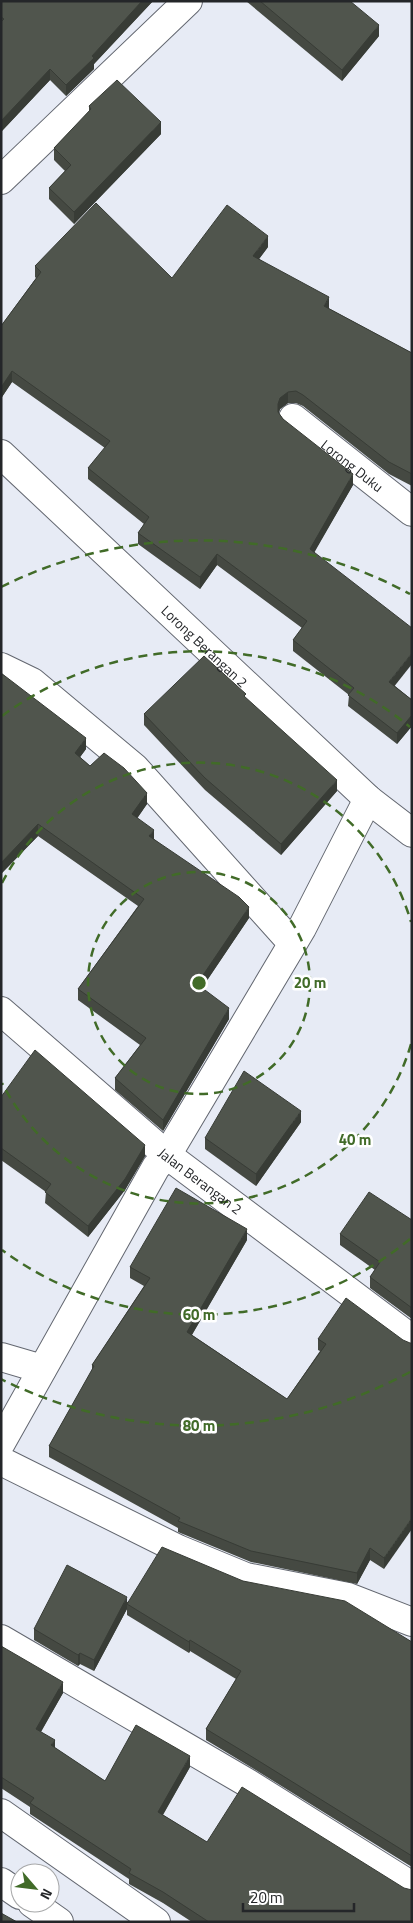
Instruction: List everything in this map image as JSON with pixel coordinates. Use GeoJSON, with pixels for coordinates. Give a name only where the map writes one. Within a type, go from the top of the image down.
{"type":"FeatureCollection","features":[{"type":"Feature","properties":{"kind":"street"},"geometry":{"type":"LineString","coordinates":[[1,180],[188,1]]}},
{"type":"Feature","properties":{"kind":"street","name":"Lorong Duku"},"geometry":{"type":"LineString","coordinates":[[294,418],[412,512]]}},
{"type":"Feature","properties":{"kind":"street","name":"Lorong Berangan 2"},"geometry":{"type":"LineString","coordinates":[[1,454],[368,799],[412,833]]}},
{"type":"Feature","properties":{"kind":"street"},"geometry":{"type":"LineString","coordinates":[[1,667],[32,682],[135,768],[292,943]]}},
{"type":"Feature","properties":{"kind":"street"},"geometry":{"type":"LineString","coordinates":[[1,1443],[156,1167],[166,1155],[302,928],[368,799]]}},
{"type":"Feature","properties":{"kind":"street","name":"Jalan Berangan 2"},"geometry":{"type":"LineString","coordinates":[[1,1011],[166,1155],[412,1340]]}},
{"type":"Feature","properties":{"kind":"street"},"geometry":{"type":"LineString","coordinates":[[1,1357],[42,1369]]}},
{"type":"Feature","properties":{"kind":"street"},"geometry":{"type":"LineString","coordinates":[[1,1461],[178,1549],[246,1577],[348,1597],[412,1622]]}},
{"type":"Feature","properties":{"kind":"street"},"geometry":{"type":"LineString","coordinates":[[1,1639],[246,1782],[412,1886]]}},
{"type":"Feature","properties":{"kind":"street"},"geometry":{"type":"LineString","coordinates":[[1,1814],[156,1922]]}},
{"type":"Feature","properties":{"kind":"street"},"geometry":{"type":"LineString","coordinates":[[46,1913],[59,1922]]}},
{"type":"Feature","properties":{"kind":"building"},"geometry":{"type":"Polygon","coordinates":[[[1,1],[142,1],[92,56],[94,58],[66,85],[50,69],[1,121],[1,22],[4,19],[1,17],[1,1]]]}},
{"type":"Feature","properties":{"kind":"building"},"geometry":{"type":"Polygon","coordinates":[[[260,1],[350,1],[379,25],[342,70],[260,1]]]}},
{"type":"Feature","properties":{"kind":"building"},"geometry":{"type":"Polygon","coordinates":[[[117,80],[161,122],[74,212],[49,188],[71,165],[54,148],[91,109],[89,106],[117,80]]]}},
{"type":"Feature","properties":{"kind":"building"},"geometry":{"type":"Polygon","coordinates":[[[96,203],[172,278],[227,205],[268,236],[253,256],[329,297],[324,306],[412,353],[412,474],[389,462],[296,391],[288,392],[280,398],[278,404],[278,412],[283,419],[353,474],[310,549],[412,628],[412,653],[389,682],[412,700],[412,715],[397,733],[348,695],[354,688],[293,640],[307,621],[217,554],[200,577],[138,533],[149,517],[88,468],[110,441],[12,371],[1,385],[1,326],[41,272],[35,266],[96,203]]]}},
{"type":"Feature","properties":{"kind":"building"},"geometry":{"type":"Polygon","coordinates":[[[204,656],[246,694],[244,696],[337,780],[281,844],[205,778],[144,714],[204,656]]]}},
{"type":"Feature","properties":{"kind":"building"},"geometry":{"type":"Polygon","coordinates":[[[1,673],[86,738],[75,753],[90,766],[104,753],[124,768],[147,793],[132,814],[154,830],[149,836],[239,897],[249,907],[197,984],[229,1008],[163,1120],[115,1078],[146,1038],[78,989],[144,899],[38,824],[1,863],[1,673]]]}},
{"type":"Feature","properties":{"kind":"building"},"geometry":{"type":"Polygon","coordinates":[[[35,1050],[145,1145],[125,1179],[88,1226],[45,1192],[51,1184],[1,1148],[1,1097],[35,1050]]]}},
{"type":"Feature","properties":{"kind":"building"},"geometry":{"type":"Polygon","coordinates":[[[244,1071],[301,1111],[256,1174],[205,1138],[244,1071]]]}},
{"type":"Feature","properties":{"kind":"building"},"geometry":{"type":"Polygon","coordinates":[[[176,1188],[247,1229],[187,1332],[287,1399],[326,1344],[318,1339],[346,1298],[403,1340],[412,1343],[412,1518],[384,1558],[370,1548],[357,1573],[251,1551],[178,1521],[180,1518],[49,1446],[94,1366],[92,1365],[150,1278],[130,1267],[176,1188]]]}},
{"type":"Feature","properties":{"kind":"building"},"geometry":{"type":"Polygon","coordinates":[[[369,1192],[412,1220],[412,1308],[370,1277],[380,1262],[340,1234],[369,1192]]]}},
{"type":"Feature","properties":{"kind":"building"},"geometry":{"type":"Polygon","coordinates":[[[162,1547],[243,1581],[345,1601],[412,1642],[412,1856],[206,1729],[241,1671],[127,1604],[162,1547]]]}},
{"type":"Feature","properties":{"kind":"building"},"geometry":{"type":"Polygon","coordinates":[[[67,1565],[127,1597],[94,1660],[80,1653],[78,1655],[34,1629],[67,1565]]]}},
{"type":"Feature","properties":{"kind":"building"},"geometry":{"type":"Polygon","coordinates":[[[1,1646],[63,1682],[36,1729],[55,1740],[51,1745],[105,1781],[136,1725],[190,1756],[158,1812],[207,1842],[242,1787],[404,1888],[412,1890],[412,1922],[209,1922],[163,1892],[129,1873],[131,1869],[30,1803],[34,1798],[1,1777],[1,1646]]]}},
{"type":"Feature","properties":{"kind":"building"},"geometry":{"type":"Polygon","coordinates":[[[1,1913],[17,1922],[1,1922],[1,1913]]]}}]}
